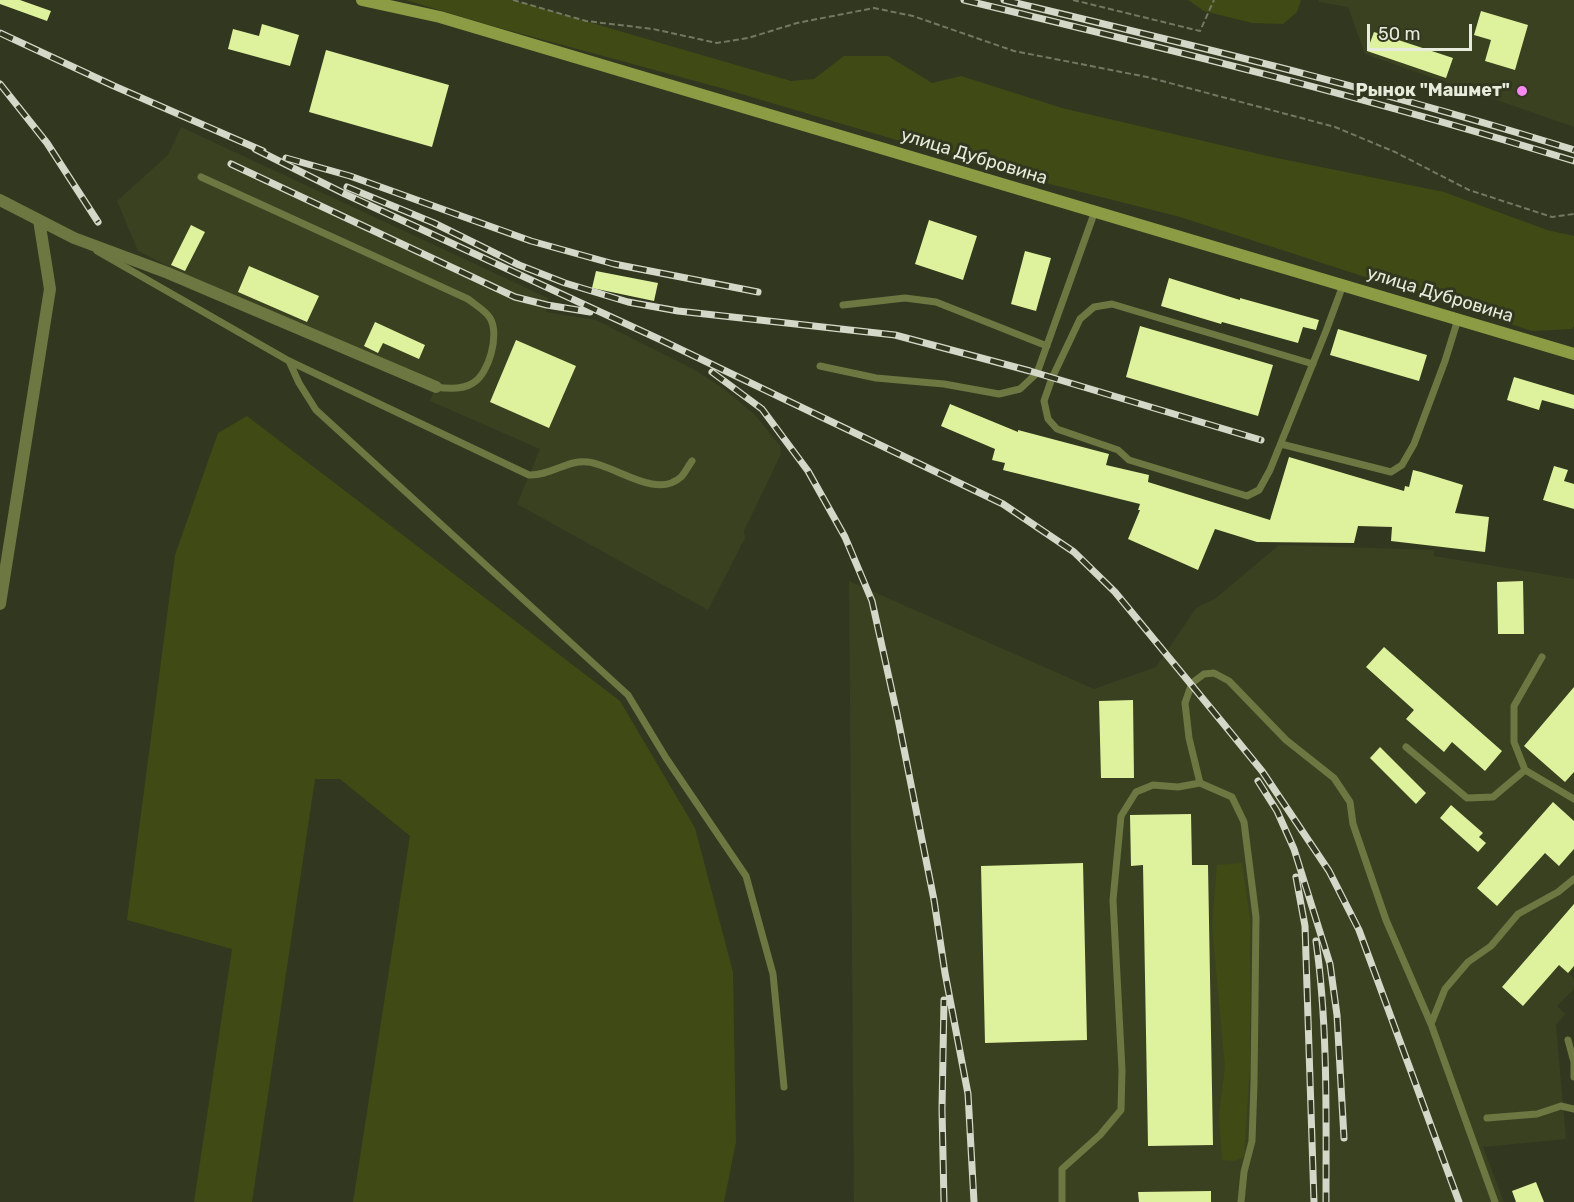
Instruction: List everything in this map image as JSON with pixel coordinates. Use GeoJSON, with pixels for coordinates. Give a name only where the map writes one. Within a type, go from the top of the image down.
{"type":"FeatureCollection","features":[{"type":"Feature","properties":{"kind":"main road","name":"улица Дубровина"},"geometry":{"type":"LineString","coordinates":[[362,0],[440,17],[1574,354]]}},
{"type":"Feature","properties":{"kind":"street"},"geometry":{"type":"LineString","coordinates":[[0,200],[74,238],[168,273],[436,387]]}},
{"type":"Feature","properties":{"kind":"street"},"geometry":{"type":"LineString","coordinates":[[0,604],[50,289],[39,220]]}},
{"type":"Feature","properties":{"kind":"lane"},"geometry":{"type":"LineString","coordinates":[[201,177],[468,299],[490,317],[494,337],[490,358],[482,374],[473,383],[451,390],[436,387]]}},
{"type":"Feature","properties":{"kind":"lane"},"geometry":{"type":"LineString","coordinates":[[820,366],[876,378],[944,384],[999,394],[1020,389],[1036,373],[1095,212]]}},
{"type":"Feature","properties":{"kind":"lane"},"geometry":{"type":"LineString","coordinates":[[74,238],[290,361],[529,475],[542,476],[565,466],[588,462],[636,480],[664,486],[681,477],[692,461]]}},
{"type":"Feature","properties":{"kind":"lane"},"geometry":{"type":"LineString","coordinates":[[1313,364],[1112,304],[1094,307],[1080,319],[1052,378],[1044,401],[1048,419],[1057,429],[1118,450],[1129,460],[1247,496],[1259,490],[1270,470],[1313,364],[1342,285]]}},
{"type":"Feature","properties":{"kind":"lane"},"geometry":{"type":"LineString","coordinates":[[843,305],[905,298],[936,302],[1047,346]]}},
{"type":"Feature","properties":{"kind":"lane"},"geometry":{"type":"LineString","coordinates":[[1281,444],[1392,472],[1402,465],[1429,407],[1458,319]]}},
{"type":"Feature","properties":{"kind":"lane"},"geometry":{"type":"LineString","coordinates":[[290,361],[299,383],[316,410],[628,695],[666,758],[746,876],[773,974],[784,1087]]}},
{"type":"Feature","properties":{"kind":"lane"},"geometry":{"type":"LineString","coordinates":[[1542,657],[1514,706],[1514,742],[1525,770],[1574,799]]}},
{"type":"Feature","properties":{"kind":"lane"},"geometry":{"type":"LineString","coordinates":[[1200,783],[1189,738],[1185,703],[1192,683],[1204,674],[1214,673],[1229,681],[1286,740],[1334,778],[1350,802],[1353,824],[1386,920],[1431,1024],[1495,1202]]}},
{"type":"Feature","properties":{"kind":"lane"},"geometry":{"type":"LineString","coordinates":[[1406,747],[1467,798],[1493,797],[1525,770]]}},
{"type":"Feature","properties":{"kind":"lane"},"geometry":{"type":"LineString","coordinates":[[1062,1202],[1062,1169],[1100,1135],[1121,1110],[1122,1070],[1113,900],[1121,816],[1136,792],[1153,785],[1178,787],[1200,783],[1232,797],[1244,822],[1256,916],[1252,1141],[1244,1172],[1241,1202]]}},
{"type":"Feature","properties":{"kind":"lane"},"geometry":{"type":"LineString","coordinates":[[1431,1024],[1445,989],[1468,962],[1491,946],[1518,914],[1558,892],[1574,879]]}},
{"type":"Feature","properties":{"kind":"lane"},"geometry":{"type":"LineString","coordinates":[[1568,1040],[1574,1062],[1574,1077]]}},
{"type":"Feature","properties":{"kind":"lane"},"geometry":{"type":"LineString","coordinates":[[1487,1118],[1538,1114],[1561,1107],[1574,1109]]}},
{"type":"Feature","properties":{"kind":"path"},"geometry":{"type":"LineString","coordinates":[[513,0],[586,21],[653,29],[717,43],[748,38],[797,23],[874,8],[913,16],[1014,51],[1147,77],[1335,127],[1395,152],[1469,190],[1552,217],[1574,214]]}},
{"type":"Feature","properties":{"kind":"path"},"geometry":{"type":"LineString","coordinates":[[1073,0],[1200,31],[1214,0]]}},
{"type":"Feature","properties":{"kind":"shaded area"},"geometry":{"type":"Polygon","coordinates":[[[406,0],[513,0],[791,81],[814,79],[844,56],[888,56],[932,83],[961,76],[1062,108],[1272,157],[1444,192],[1547,230],[1574,236],[1574,326],[1572,329],[1532,331],[1180,217],[1018,176],[721,88],[406,0]]]}},
{"type":"Feature","properties":{"kind":"shaded area"},"geometry":{"type":"Polygon","coordinates":[[[1188,0],[1301,0],[1297,12],[1283,24],[1252,23],[1204,11],[1188,0]]]}},
{"type":"Feature","properties":{"kind":"shaded area","name":"Рынок \"Машмет\""},"geometry":{"type":"Polygon","coordinates":[[[1319,0],[1574,0],[1574,127],[1365,54],[1348,7],[1319,2],[1319,0]]]}},
{"type":"Feature","properties":{"kind":"shaded area"},"geometry":{"type":"Polygon","coordinates":[[[181,127],[548,298],[546,312],[596,320],[693,369],[724,389],[755,415],[780,446],[781,454],[744,531],[745,538],[708,610],[517,504],[540,449],[430,401],[438,382],[184,274],[138,251],[117,201],[168,155],[181,127]]]}},
{"type":"Feature","properties":{"kind":"shaded area"},"geometry":{"type":"Polygon","coordinates":[[[247,416],[620,701],[695,828],[733,972],[736,1142],[724,1202],[353,1202],[410,836],[340,779],[315,779],[252,1202],[194,1202],[232,949],[127,920],[175,555],[218,433],[247,416]]]}},
{"type":"Feature","properties":{"kind":"shaded area"},"geometry":{"type":"Polygon","coordinates":[[[1279,545],[1434,550],[1434,556],[1574,579],[1574,969],[1570,974],[1574,979],[1574,989],[1557,1006],[1565,1014],[1556,1025],[1566,1139],[1483,1147],[1504,1202],[854,1202],[849,581],[1094,689],[1156,667],[1196,608],[1216,598],[1279,545]]]}},
{"type":"Feature","properties":{"kind":"shaded area"},"geometry":{"type":"Polygon","coordinates":[[[1242,863],[1250,918],[1250,1063],[1244,1157],[1234,1161],[1222,1160],[1219,1115],[1225,1067],[1212,927],[1217,865],[1242,863]]]}},
{"type":"Feature","properties":{"kind":"building"},"geometry":{"type":"Polygon","coordinates":[[[0,0],[20,0],[51,11],[47,21],[0,4],[0,0]]]}},
{"type":"Feature","properties":{"kind":"building"},"geometry":{"type":"Polygon","coordinates":[[[1481,11],[1528,25],[1515,70],[1485,61],[1491,40],[1474,35],[1481,11]]]}},
{"type":"Feature","properties":{"kind":"building"},"geometry":{"type":"Polygon","coordinates":[[[262,24],[299,35],[290,66],[228,49],[233,29],[259,36],[262,24]]]}},
{"type":"Feature","properties":{"kind":"building"},"geometry":{"type":"Polygon","coordinates":[[[1374,32],[1453,58],[1446,78],[1367,51],[1374,32]]]}},
{"type":"Feature","properties":{"kind":"building"},"geometry":{"type":"Polygon","coordinates":[[[326,50],[449,85],[432,147],[309,112],[326,50]]]}},
{"type":"Feature","properties":{"kind":"building"},"geometry":{"type":"Polygon","coordinates":[[[929,220],[977,236],[963,280],[915,264],[929,220]]]}},
{"type":"Feature","properties":{"kind":"building"},"geometry":{"type":"Polygon","coordinates":[[[191,225],[205,232],[185,271],[171,265],[191,225]]]}},
{"type":"Feature","properties":{"kind":"building"},"geometry":{"type":"Polygon","coordinates":[[[1025,251],[1051,258],[1036,311],[1011,304],[1025,251]]]}},
{"type":"Feature","properties":{"kind":"building"},"geometry":{"type":"Polygon","coordinates":[[[249,266],[319,296],[307,322],[238,292],[249,266]]]}},
{"type":"Feature","properties":{"kind":"building"},"geometry":{"type":"Polygon","coordinates":[[[596,271],[658,283],[654,301],[592,288],[596,271]]]}},
{"type":"Feature","properties":{"kind":"building"},"geometry":{"type":"Polygon","coordinates":[[[1169,278],[1240,300],[1240,298],[1319,320],[1316,330],[1303,327],[1298,343],[1161,306],[1169,278]]]}},
{"type":"Feature","properties":{"kind":"building"},"geometry":{"type":"Polygon","coordinates":[[[375,322],[425,345],[419,359],[383,343],[378,353],[364,346],[375,322]]]}},
{"type":"Feature","properties":{"kind":"building"},"geometry":{"type":"Polygon","coordinates":[[[1140,326],[1273,365],[1258,416],[1126,377],[1140,326]]]}},
{"type":"Feature","properties":{"kind":"building"},"geometry":{"type":"Polygon","coordinates":[[[1338,329],[1427,355],[1419,381],[1330,355],[1338,329]]]}},
{"type":"Feature","properties":{"kind":"building"},"geometry":{"type":"Polygon","coordinates":[[[516,340],[576,366],[549,428],[490,402],[516,340]]]}},
{"type":"Feature","properties":{"kind":"building"},"geometry":{"type":"Polygon","coordinates":[[[1514,377],[1574,395],[1574,409],[1542,400],[1539,410],[1507,400],[1514,377]]]}},
{"type":"Feature","properties":{"kind":"building"},"geometry":{"type":"Polygon","coordinates":[[[950,404],[1018,432],[1018,430],[1109,454],[1106,465],[1149,475],[1148,482],[1270,520],[1289,457],[1404,491],[1405,486],[1409,487],[1413,470],[1421,472],[1463,485],[1455,513],[1489,517],[1485,552],[1391,541],[1392,527],[1358,526],[1354,543],[1257,542],[1215,529],[1198,570],[1128,539],[1140,510],[1138,510],[1140,504],[1003,470],[1005,463],[992,460],[995,449],[941,426],[950,404]]]}},
{"type":"Feature","properties":{"kind":"building"},"geometry":{"type":"Polygon","coordinates":[[[1554,466],[1568,470],[1564,481],[1574,484],[1574,509],[1543,500],[1554,466]]]}},
{"type":"Feature","properties":{"kind":"building"},"geometry":{"type":"Polygon","coordinates":[[[1523,581],[1524,634],[1498,634],[1497,582],[1523,581]]]}},
{"type":"Feature","properties":{"kind":"building"},"geometry":{"type":"Polygon","coordinates":[[[1384,647],[1502,751],[1485,771],[1452,742],[1444,752],[1406,719],[1414,710],[1366,667],[1384,647]]]}},
{"type":"Feature","properties":{"kind":"building"},"geometry":{"type":"Polygon","coordinates":[[[1574,687],[1574,772],[1565,782],[1524,746],[1574,687]]]}},
{"type":"Feature","properties":{"kind":"building"},"geometry":{"type":"Polygon","coordinates":[[[1133,700],[1134,778],[1101,778],[1099,701],[1133,700]]]}},
{"type":"Feature","properties":{"kind":"building"},"geometry":{"type":"Polygon","coordinates":[[[1380,747],[1426,793],[1416,804],[1370,758],[1380,747]]]}},
{"type":"Feature","properties":{"kind":"building"},"geometry":{"type":"Polygon","coordinates":[[[1553,802],[1574,821],[1574,849],[1559,866],[1545,853],[1497,906],[1477,888],[1553,802]]]}},
{"type":"Feature","properties":{"kind":"building"},"geometry":{"type":"Polygon","coordinates":[[[1451,805],[1483,833],[1479,837],[1486,843],[1478,852],[1440,818],[1451,805]]]}},
{"type":"Feature","properties":{"kind":"building"},"geometry":{"type":"Polygon","coordinates":[[[1191,814],[1192,865],[1208,865],[1213,1145],[1148,1146],[1143,865],[1131,866],[1130,815],[1191,814]]]}},
{"type":"Feature","properties":{"kind":"building"},"geometry":{"type":"Polygon","coordinates":[[[1083,863],[1087,1040],[985,1043],[981,866],[1083,863]]]}},
{"type":"Feature","properties":{"kind":"building"},"geometry":{"type":"Polygon","coordinates":[[[1574,904],[1574,966],[1568,973],[1559,965],[1523,1006],[1502,987],[1574,904]]]}},
{"type":"Feature","properties":{"kind":"building"},"geometry":{"type":"Polygon","coordinates":[[[1536,1182],[1544,1202],[1516,1202],[1512,1191],[1536,1182]]]}},
{"type":"Feature","properties":{"kind":"building"},"geometry":{"type":"Polygon","coordinates":[[[1211,1191],[1211,1202],[1139,1202],[1138,1192],[1211,1191]]]}},
{"type":"Feature","properties":{"kind":"railway"},"geometry":{"type":"LineString","coordinates":[[964,0],[1347,96],[1574,161]]}},
{"type":"Feature","properties":{"kind":"railway"},"geometry":{"type":"LineString","coordinates":[[1004,0],[1361,89],[1574,150]]}},
{"type":"Feature","properties":{"kind":"railway"},"geometry":{"type":"LineString","coordinates":[[0,33],[263,151]]}},
{"type":"Feature","properties":{"kind":"railway"},"geometry":{"type":"LineString","coordinates":[[0,84],[47,143],[98,222]]}},
{"type":"Feature","properties":{"kind":"railway"},"geometry":{"type":"LineString","coordinates":[[255,149],[345,194],[661,340],[1003,504],[1074,552],[1115,592],[1262,771],[1329,871],[1359,930],[1459,1202]]}},
{"type":"Feature","properties":{"kind":"railway"},"geometry":{"type":"LineString","coordinates":[[286,158],[350,176],[531,241],[614,264],[758,292]]}},
{"type":"Feature","properties":{"kind":"railway"},"geometry":{"type":"LineString","coordinates":[[231,164],[515,297],[590,312]]}},
{"type":"Feature","properties":{"kind":"railway"},"geometry":{"type":"LineString","coordinates":[[347,187],[434,223],[519,265],[565,283],[628,302],[678,311],[895,335],[1030,371],[1261,440]]}},
{"type":"Feature","properties":{"kind":"railway"},"geometry":{"type":"LineString","coordinates":[[712,372],[762,409],[808,471],[845,537],[872,601],[934,900],[968,1094],[974,1202]]}},
{"type":"Feature","properties":{"kind":"railway"},"geometry":{"type":"LineString","coordinates":[[1258,781],[1277,811],[1294,849],[1330,964],[1337,1015],[1344,1138]]}},
{"type":"Feature","properties":{"kind":"railway"},"geometry":{"type":"LineString","coordinates":[[1296,877],[1305,926],[1314,1202]]}},
{"type":"Feature","properties":{"kind":"railway"},"geometry":{"type":"LineString","coordinates":[[1316,941],[1323,1006],[1326,1202]]}},
{"type":"Feature","properties":{"kind":"railway"},"geometry":{"type":"LineString","coordinates":[[944,1000],[942,1109],[944,1202]]}},
{"type":"Feature","properties":{"kind":"place","name":"Рынок \"Машмет\""},"geometry":{"type":"Point","coordinates":[1522,91]}}]}
